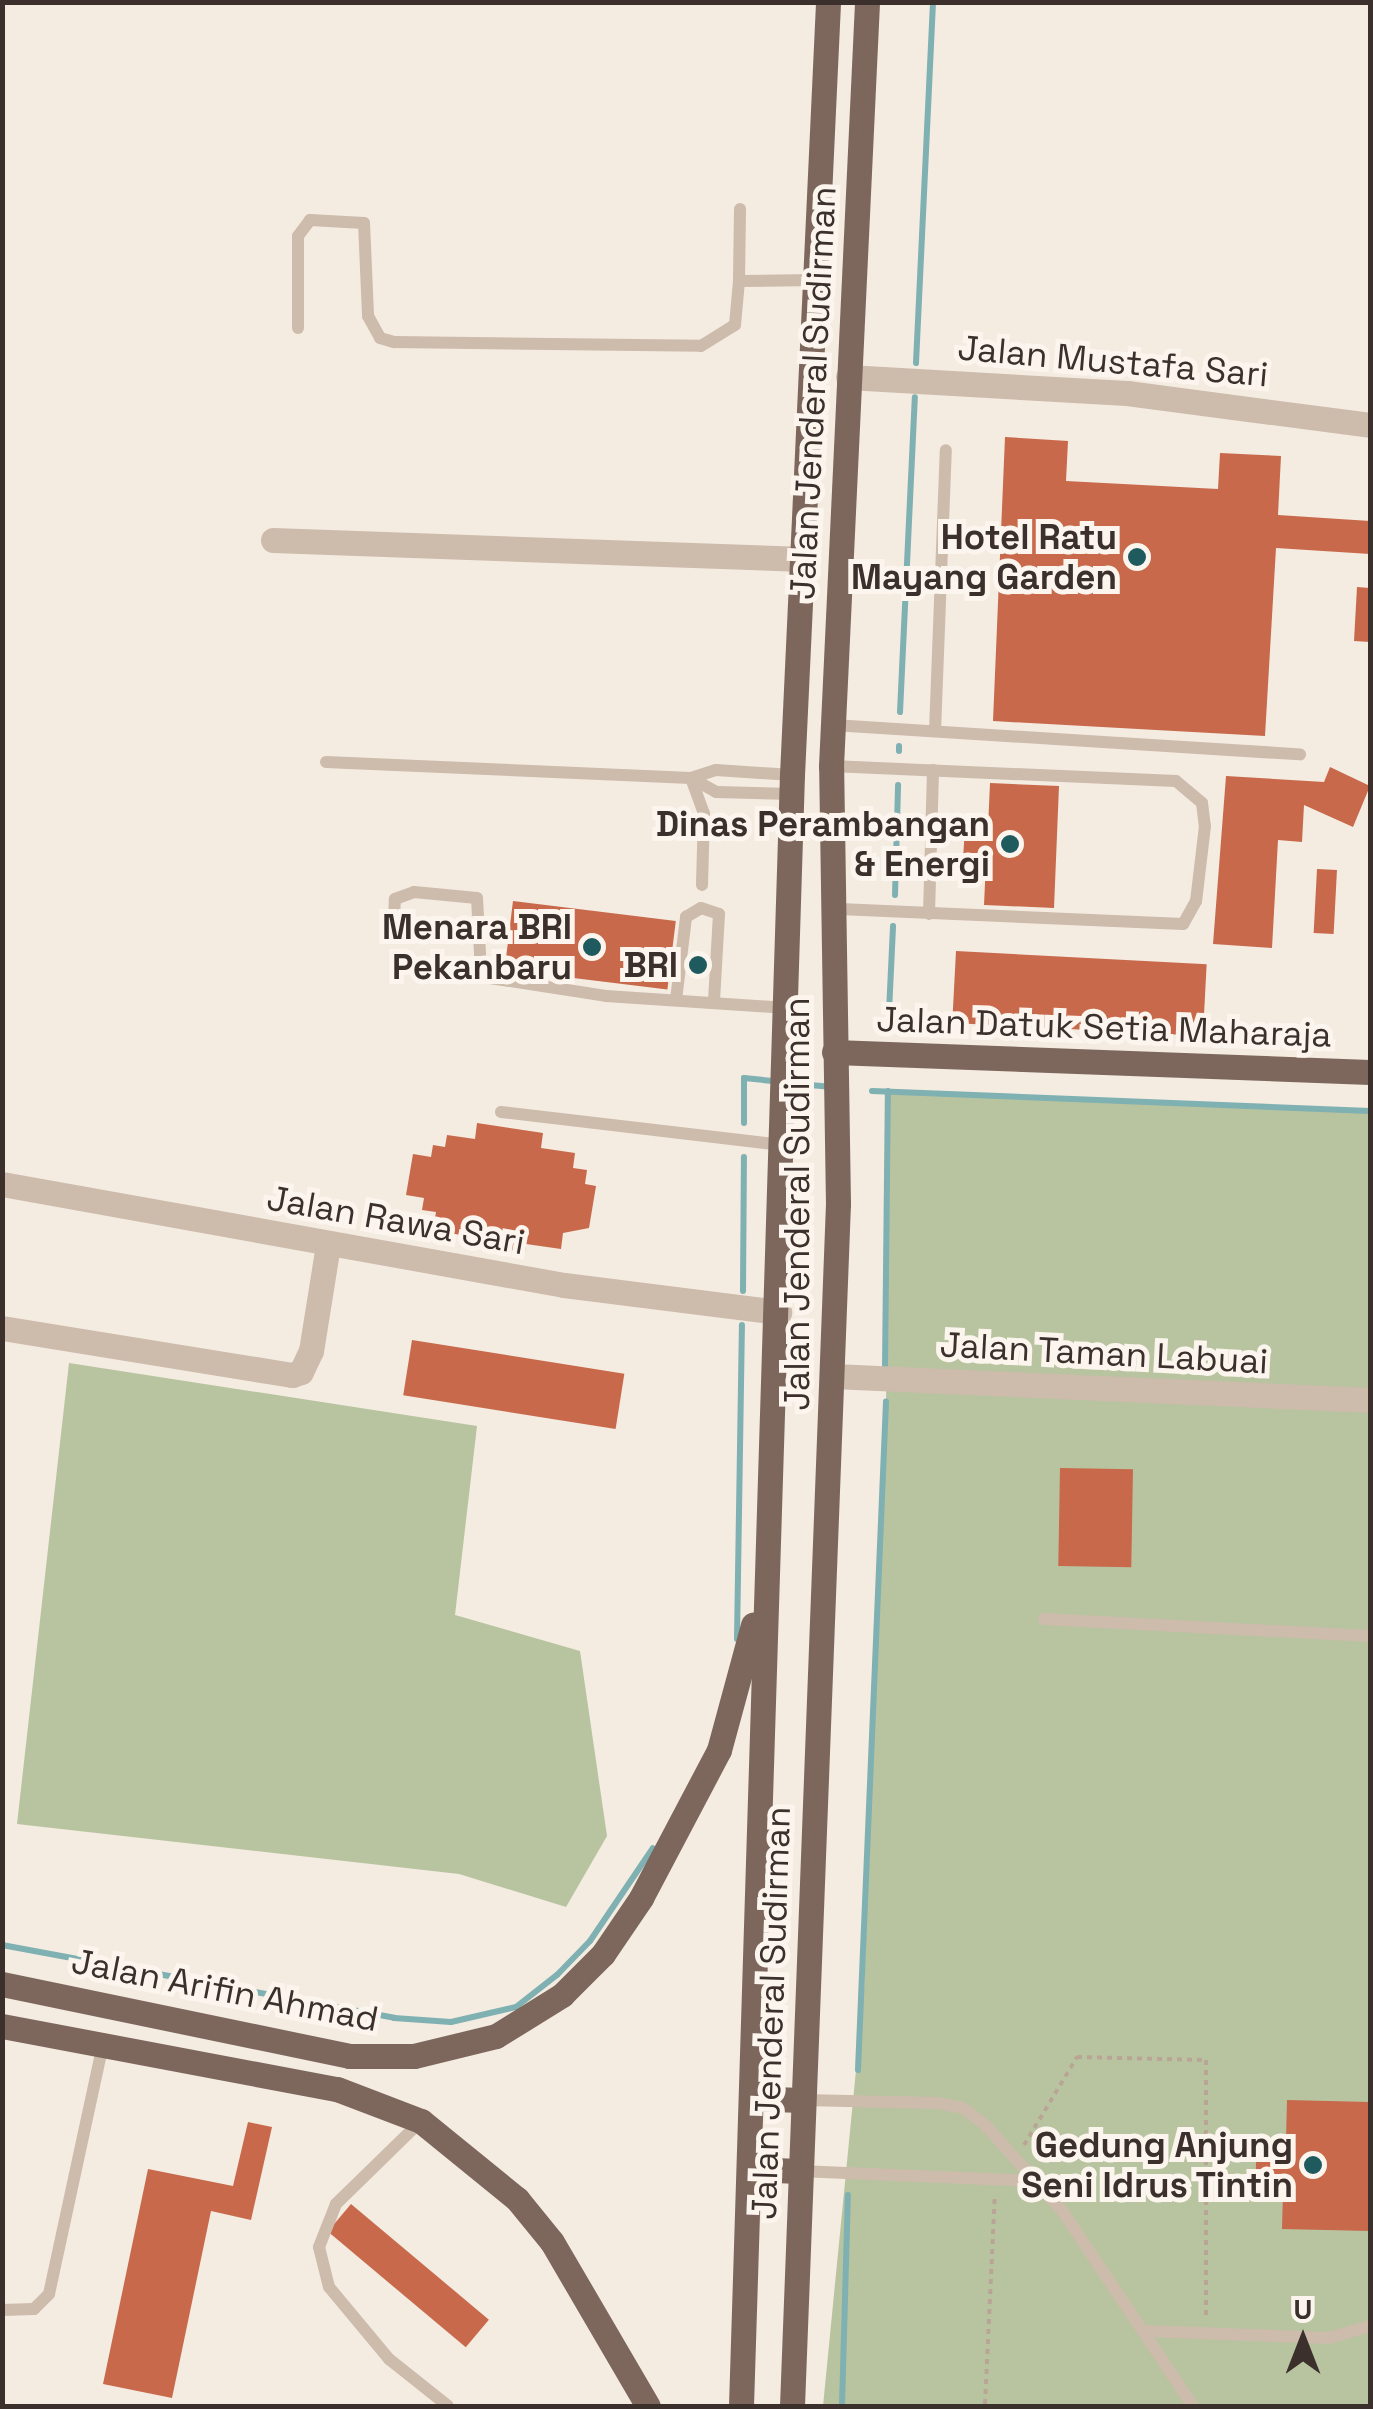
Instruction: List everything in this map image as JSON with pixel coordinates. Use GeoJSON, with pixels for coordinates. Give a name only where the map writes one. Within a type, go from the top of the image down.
{"type":"FeatureCollection","features":[{"type":"Feature","properties":{"kind":"main road","name":"Jalan Jenderal Sudirman"},"geometry":{"type":"LineString","coordinates":[[741,2406],[779,1312],[792,785],[828,2]]}},
{"type":"Feature","properties":{"kind":"main road","name":"Jalan Jenderal Sudirman"},"geometry":{"type":"LineString","coordinates":[[792,2406],[800,2100],[834,1376],[831,766],[866,2]]}},
{"type":"Feature","properties":{"kind":"main road","name":"Jalan Datuk Setia Maharaja"},"geometry":{"type":"LineString","coordinates":[[834,1052],[1370,1072]]}},
{"type":"Feature","properties":{"kind":"main road","name":"Jalan Arifin Ahmad"},"geometry":{"type":"LineString","coordinates":[[2,1984],[350,2056],[437,2053],[521,2023],[562,1995],[603,1954],[709,1772],[744,1678],[772,1532]]}},
{"type":"Feature","properties":{"kind":"main road"},"geometry":{"type":"LineString","coordinates":[[2,2026],[337,2089],[422,2120],[518,2200],[552,2242],[648,2406]]}},
{"type":"Feature","properties":{"kind":"main road"},"geometry":{"type":"LineString","coordinates":[[752,2098],[800,2100]]}},
{"type":"Feature","properties":{"kind":"main road"},"geometry":{"type":"LineString","coordinates":[[750,2169],[799,2171]]}},
{"type":"Feature","properties":{"kind":"street","name":"Jalan Mustafa Sari"},"geometry":{"type":"LineString","coordinates":[[848,377],[1127,393],[1370,425]]}},
{"type":"Feature","properties":{"kind":"street"},"geometry":{"type":"LineString","coordinates":[[274,540],[804,559]]}},
{"type":"Feature","properties":{"kind":"street","name":"Jalan Rawa Sari"},"geometry":{"type":"LineString","coordinates":[[2,1184],[564,1286],[779,1312]]}},
{"type":"Feature","properties":{"kind":"street"},"geometry":{"type":"LineString","coordinates":[[2,1328],[292,1375],[301,1372],[312,1351],[328,1245]]}},
{"type":"Feature","properties":{"kind":"street","name":"Jalan Taman Labuai"},"geometry":{"type":"LineString","coordinates":[[834,1376],[1370,1400]]}},
{"type":"Feature","properties":{"kind":"lane"},"geometry":{"type":"LineString","coordinates":[[298,328],[298,236],[310,220],[364,223],[368,316],[380,338],[394,342],[701,346],[735,325],[740,281],[740,209]]}},
{"type":"Feature","properties":{"kind":"lane"},"geometry":{"type":"LineString","coordinates":[[740,281],[816,280]]}},
{"type":"Feature","properties":{"kind":"lane"},"geometry":{"type":"LineString","coordinates":[[936,731],[946,450]]}},
{"type":"Feature","properties":{"kind":"lane"},"geometry":{"type":"LineString","coordinates":[[834,726],[1300,754]]}},
{"type":"Feature","properties":{"kind":"lane"},"geometry":{"type":"LineString","coordinates":[[326,762],[691,778],[716,770],[792,785]]}},
{"type":"Feature","properties":{"kind":"lane"},"geometry":{"type":"LineString","coordinates":[[831,766],[1176,781],[1202,803],[1205,826],[1196,901],[1183,924],[833,909]]}},
{"type":"Feature","properties":{"kind":"lane"},"geometry":{"type":"LineString","coordinates":[[929,914],[933,770]]}},
{"type":"Feature","properties":{"kind":"lane"},"geometry":{"type":"LineString","coordinates":[[691,778],[716,792],[792,785]]}},
{"type":"Feature","properties":{"kind":"lane"},"geometry":{"type":"LineString","coordinates":[[691,778],[704,813],[702,885]]}},
{"type":"Feature","properties":{"kind":"lane"},"geometry":{"type":"LineString","coordinates":[[478,936],[401,927],[394,923],[395,899],[414,892],[474,897],[478,936],[481,971],[490,978],[676,1000],[787,1008]]}},
{"type":"Feature","properties":{"kind":"lane"},"geometry":{"type":"LineString","coordinates":[[676,1000],[686,917],[702,908],[719,914],[714,1001]]}},
{"type":"Feature","properties":{"kind":"lane"},"geometry":{"type":"LineString","coordinates":[[500,1112],[784,1145]]}},
{"type":"Feature","properties":{"kind":"lane"},"geometry":{"type":"LineString","coordinates":[[1044,1619],[1370,1636]]}},
{"type":"Feature","properties":{"kind":"lane"},"geometry":{"type":"LineString","coordinates":[[2,2310],[34,2309],[49,2294],[103,2044]]}},
{"type":"Feature","properties":{"kind":"lane"},"geometry":{"type":"LineString","coordinates":[[800,2100],[963,2108],[1017,2156],[1037,2181],[1146,2331],[1193,2406]]}},
{"type":"Feature","properties":{"kind":"lane"},"geometry":{"type":"LineString","coordinates":[[422,2120],[336,2204],[319,2246],[330,2288],[389,2359],[448,2406]]}},
{"type":"Feature","properties":{"kind":"lane"},"geometry":{"type":"LineString","coordinates":[[799,2171],[1037,2181]]}},
{"type":"Feature","properties":{"kind":"lane"},"geometry":{"type":"LineString","coordinates":[[1146,2331],[1329,2338],[1370,2326]]}},
{"type":"Feature","properties":{"kind":"path"},"geometry":{"type":"LineString","coordinates":[[1017,2156],[1078,2057],[1206,2060],[1206,2332]]}},
{"type":"Feature","properties":{"kind":"path"},"geometry":{"type":"LineString","coordinates":[[985,2404],[996,2180]]}},
{"type":"Feature","properties":{"kind":"green space"},"geometry":{"type":"Polygon","coordinates":[[[888,1091],[1370,1111],[1370,2406],[823,2406],[864,1989],[886,1410],[888,1091]]]}},
{"type":"Feature","properties":{"kind":"green space"},"geometry":{"type":"Polygon","coordinates":[[[69,1363],[477,1426],[455,1615],[580,1651],[607,1836],[566,1907],[459,1874],[17,1824],[69,1363]]]}},
{"type":"Feature","properties":{"kind":"building","name":"Hotel Ratu Mayang Garden"},"geometry":{"type":"Polygon","coordinates":[[[1005,437],[1068,441],[1066,481],[1218,489],[1220,453],[1281,456],[1278,515],[1370,521],[1370,554],[1276,548],[1265,736],[993,721],[1005,437]]]}},
{"type":"Feature","properties":{"kind":"building"},"geometry":{"type":"Polygon","coordinates":[[[1357,587],[1370,588],[1370,642],[1354,641],[1357,587]]]}},
{"type":"Feature","properties":{"kind":"building"},"geometry":{"type":"Polygon","coordinates":[[[1330,767],[1370,786],[1353,827],[1304,805],[1302,842],[1278,840],[1272,948],[1213,944],[1226,776],[1324,782],[1330,767]]]}},
{"type":"Feature","properties":{"kind":"building","name":"Dinas Perambangan & Energi"},"geometry":{"type":"Polygon","coordinates":[[[990,783],[1059,786],[1054,908],[984,905],[986,861],[963,860],[965,826],[988,828],[990,783]]]}},
{"type":"Feature","properties":{"kind":"building"},"geometry":{"type":"Polygon","coordinates":[[[1317,869],[1337,870],[1334,934],[1314,933],[1317,869]]]}},
{"type":"Feature","properties":{"kind":"building","name":"Menara BRI Pekanbaru"},"geometry":{"type":"Polygon","coordinates":[[[513,901],[676,921],[667,989],[505,969],[513,901]]]}},
{"type":"Feature","properties":{"kind":"building"},"geometry":{"type":"Polygon","coordinates":[[[956,951],[1207,964],[1203,1036],[952,1023],[956,951]]]}},
{"type":"Feature","properties":{"kind":"building"},"geometry":{"type":"Polygon","coordinates":[[[477,1123],[543,1133],[541,1148],[575,1153],[573,1168],[587,1170],[585,1184],[596,1186],[589,1228],[563,1233],[561,1249],[526,1244],[525,1252],[460,1243],[461,1235],[433,1230],[436,1212],[422,1210],[424,1198],[406,1195],[413,1154],[431,1157],[433,1145],[445,1147],[447,1135],[475,1139],[477,1123]]]}},
{"type":"Feature","properties":{"kind":"building"},"geometry":{"type":"Polygon","coordinates":[[[412,1340],[624,1374],[616,1429],[403,1395],[412,1340]]]}},
{"type":"Feature","properties":{"kind":"building"},"geometry":{"type":"Polygon","coordinates":[[[1060,1468],[1133,1469],[1131,1567],[1058,1566],[1060,1468]]]}},
{"type":"Feature","properties":{"kind":"building","name":"Gedung Anjung Seni Idrus Tintin"},"geometry":{"type":"Polygon","coordinates":[[[1287,2100],[1370,2102],[1370,2231],[1282,2229],[1283,2192],[1255,2191],[1257,2138],[1286,2139],[1287,2100]]]}},
{"type":"Feature","properties":{"kind":"building"},"geometry":{"type":"Polygon","coordinates":[[[248,2122],[272,2127],[251,2220],[211,2211],[172,2398],[103,2384],[148,2169],[233,2186],[248,2122]]]}},
{"type":"Feature","properties":{"kind":"building"},"geometry":{"type":"Polygon","coordinates":[[[351,2204],[489,2320],[466,2347],[328,2232],[351,2204]]]}},
{"type":"Feature","properties":{"kind":"waterway"},"geometry":{"type":"LineString","coordinates":[[916,363],[933,2]]}},
{"type":"Feature","properties":{"kind":"waterway"},"geometry":{"type":"LineString","coordinates":[[900,712],[915,397]]}},
{"type":"Feature","properties":{"kind":"waterway"},"geometry":{"type":"LineString","coordinates":[[899,746],[899,751]]}},
{"type":"Feature","properties":{"kind":"waterway"},"geometry":{"type":"LineString","coordinates":[[895,895],[898,785]]}},
{"type":"Feature","properties":{"kind":"waterway"},"geometry":{"type":"LineString","coordinates":[[888,1033],[893,926]]}},
{"type":"Feature","properties":{"kind":"waterway"},"geometry":{"type":"LineString","coordinates":[[744,1123],[744,1078],[773,1081]]}},
{"type":"Feature","properties":{"kind":"waterway"},"geometry":{"type":"LineString","coordinates":[[798,1084],[830,1087]]}},
{"type":"Feature","properties":{"kind":"waterway"},"geometry":{"type":"LineString","coordinates":[[872,1091],[1370,1111]]}},
{"type":"Feature","properties":{"kind":"waterway"},"geometry":{"type":"LineString","coordinates":[[885,1368],[888,1091]]}},
{"type":"Feature","properties":{"kind":"waterway"},"geometry":{"type":"LineString","coordinates":[[743,1291],[744,1157]]}},
{"type":"Feature","properties":{"kind":"waterway"},"geometry":{"type":"LineString","coordinates":[[737,1639],[742,1325]]}},
{"type":"Feature","properties":{"kind":"waterway"},"geometry":{"type":"LineString","coordinates":[[858,2070],[886,1402]]}},
{"type":"Feature","properties":{"kind":"waterway"},"geometry":{"type":"LineString","coordinates":[[2,1945],[394,2018],[451,2022],[516,2007],[557,1975],[590,1941],[653,1848]]}},
{"type":"Feature","properties":{"kind":"waterway"},"geometry":{"type":"LineString","coordinates":[[842,2406],[848,2195]]}},
{"type":"Feature","properties":{"kind":"place","name":"Hotel Ratu Mayang Garden"},"geometry":{"type":"Point","coordinates":[1137,557]}},
{"type":"Feature","properties":{"kind":"place","name":"Dinas Perambangan & Energi"},"geometry":{"type":"Point","coordinates":[1010,844]}},
{"type":"Feature","properties":{"kind":"place","name":"Menara BRI Pekanbaru"},"geometry":{"type":"Point","coordinates":[592,947]}},
{"type":"Feature","properties":{"kind":"place","name":"BRI"},"geometry":{"type":"Point","coordinates":[698,965]}},
{"type":"Feature","properties":{"kind":"place","name":"Gedung Anjung Seni Idrus Tintin"},"geometry":{"type":"Point","coordinates":[1313,2165]}}]}
